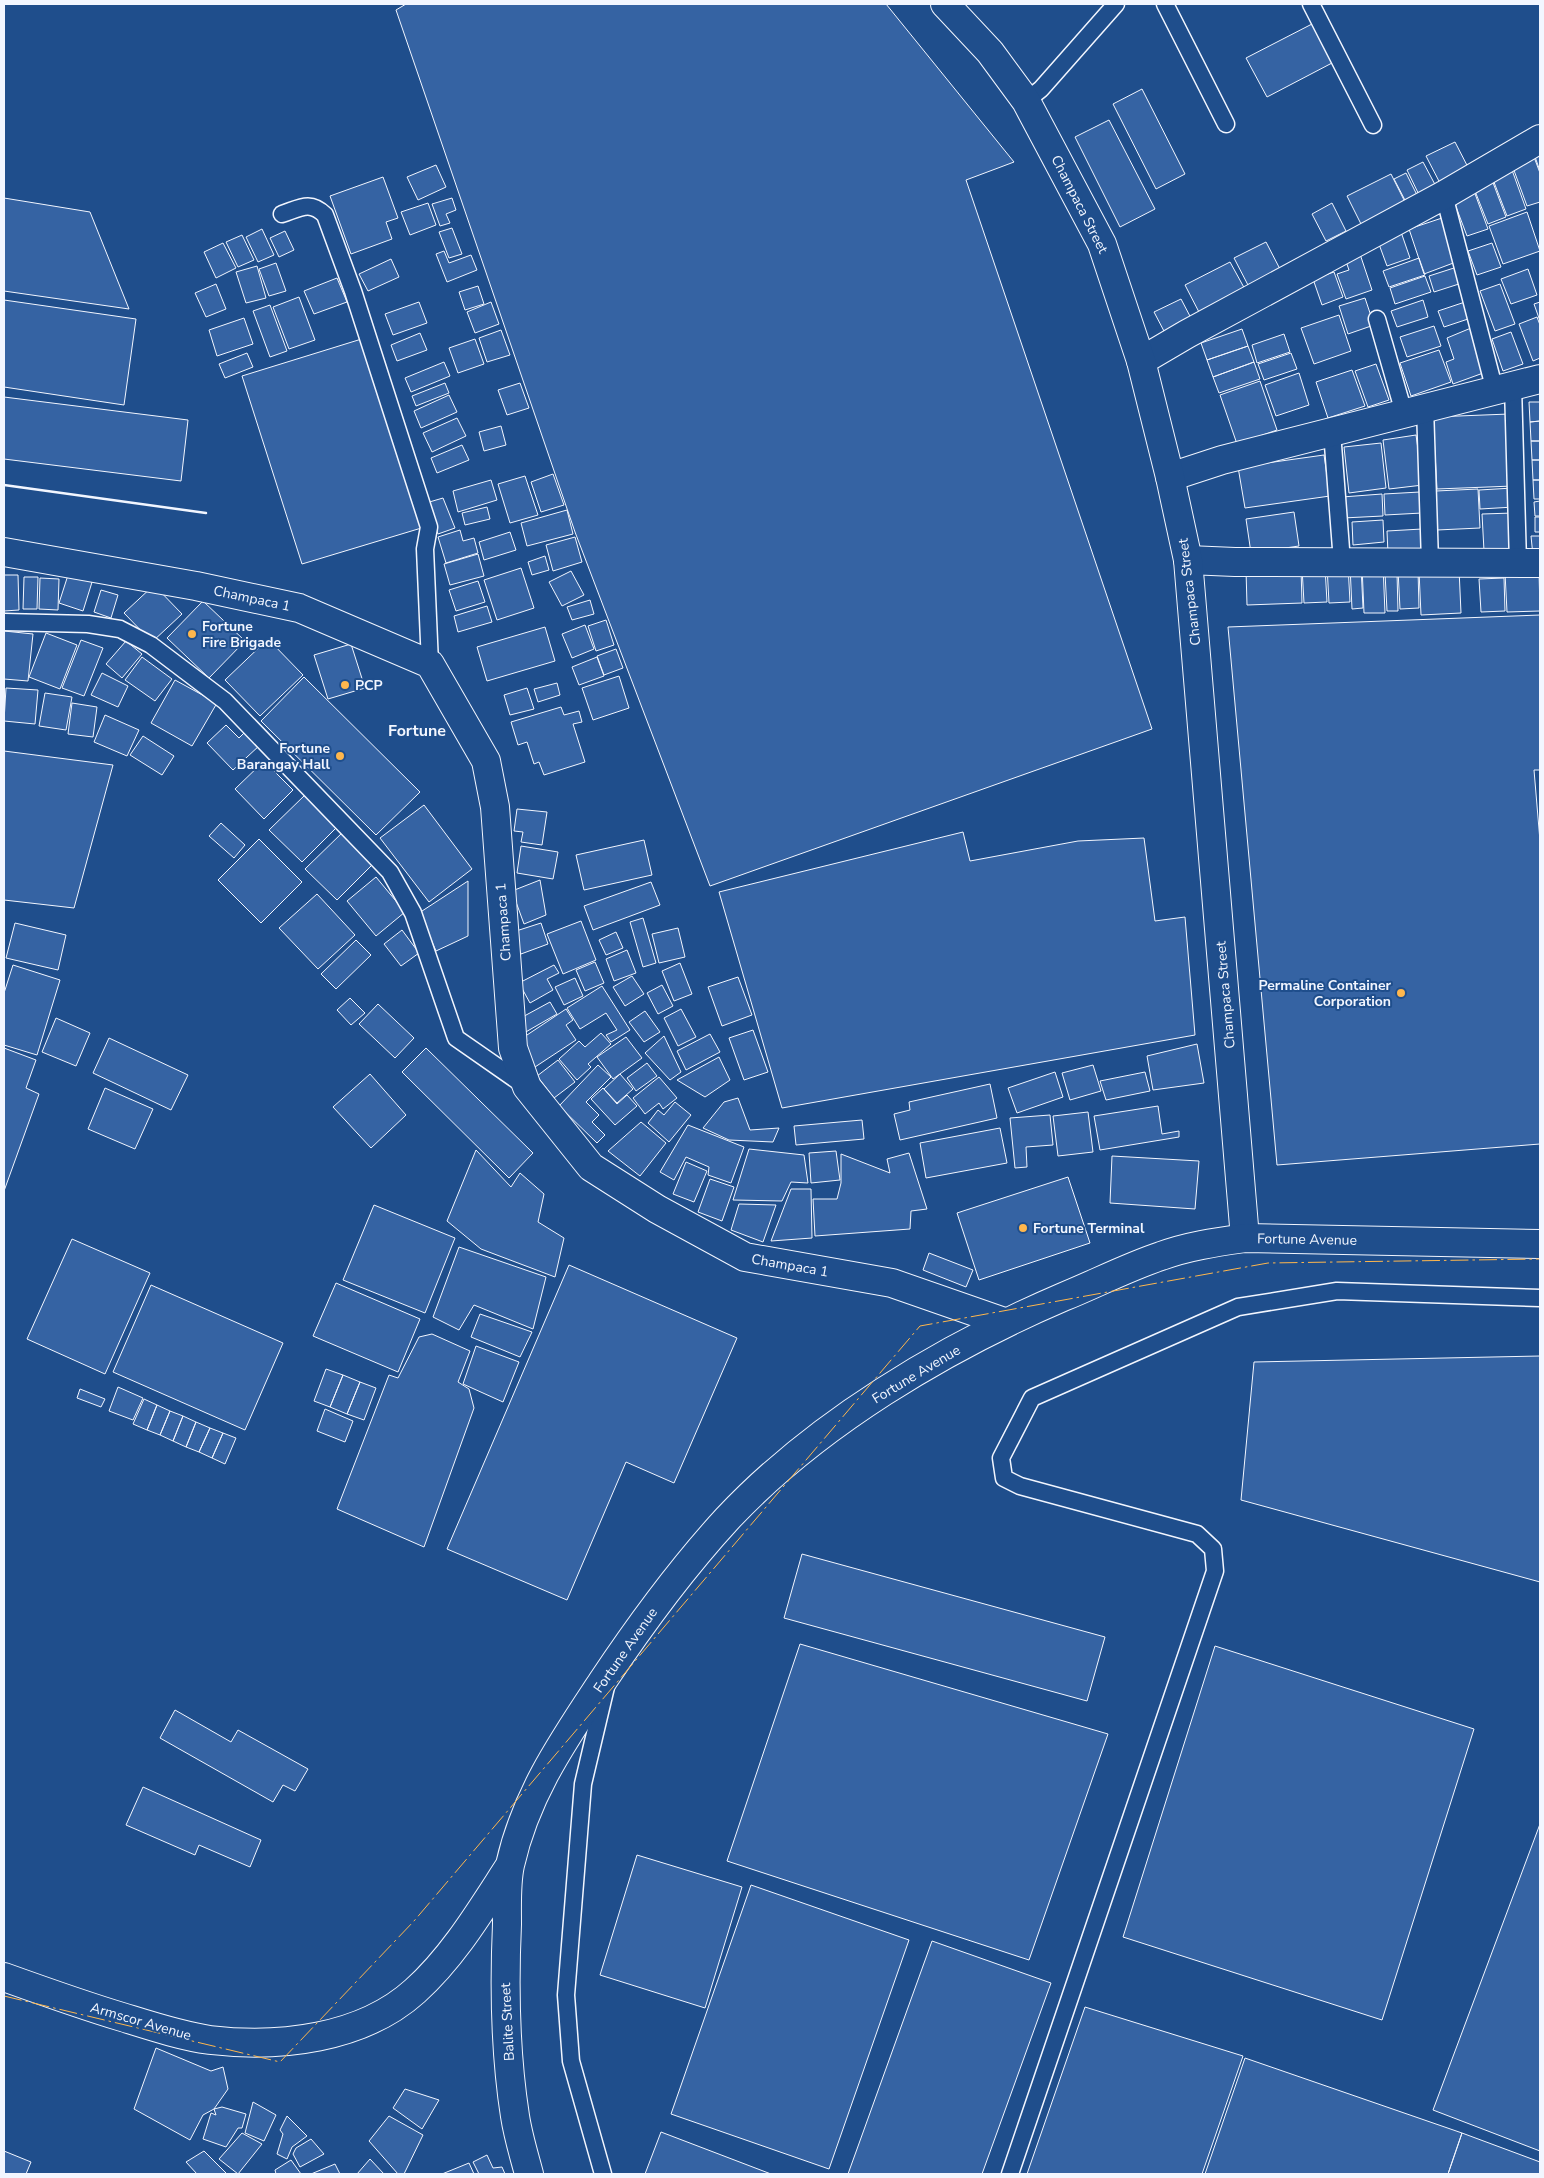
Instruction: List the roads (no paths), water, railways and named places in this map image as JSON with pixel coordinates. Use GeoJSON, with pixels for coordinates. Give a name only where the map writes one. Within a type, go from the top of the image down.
{"type":"FeatureCollection","features":[{"type":"Feature","properties":{"kind":"street","name":"Champaca Street"},"geometry":{"type":"LineString","coordinates":[[945,4],[990,52],[1026,100],[1102,244],[1141,362],[1170,477],[1188,560],[1245,1238]]}},
{"type":"Feature","properties":{"kind":"street"},"geometry":{"type":"LineString","coordinates":[[1141,362],[1187,334],[1444,195],[1540,139]]}},
{"type":"Feature","properties":{"kind":"street"},"geometry":{"type":"LineString","coordinates":[[1170,477],[1222,460],[1540,379]]}},
{"type":"Feature","properties":{"kind":"street","name":"Champaca 1"},"geometry":{"type":"LineString","coordinates":[[4,552],[196,586],[300,608],[430,664],[486,760],[495,807],[513,1048],[527,1087],[591,1167],[657,1209],[745,1257],[892,1283],[1004,1322]]}},
{"type":"Feature","properties":{"kind":"street"},"geometry":{"type":"LineString","coordinates":[[1188,560],[1235,562],[1529,563]]}},
{"type":"Feature","properties":{"kind":"street","name":"Fortune Avenue"},"geometry":{"type":"LineString","coordinates":[[509,1867],[524,1819],[541,1777],[633,1636],[681,1572],[728,1518],[778,1470],[852,1413],[920,1370],[1004,1322],[1161,1256],[1202,1245],[1245,1238],[1540,1244]]}},
{"type":"Feature","properties":{"kind":"street","name":"Armscor Avenue"},"geometry":{"type":"LineString","coordinates":[[4,1977],[158,2029],[210,2040],[249,2042],[301,2039],[340,2031],[380,2016],[415,1991],[450,1952],[509,1867]]}},
{"type":"Feature","properties":{"kind":"street","name":"Balite Street"},"geometry":{"type":"LineString","coordinates":[[509,1867],[505,1969],[506,2039],[516,2118],[529,2174]]}},
{"type":"Feature","properties":{"kind":"lane"},"geometry":{"type":"LineString","coordinates":[[1026,100],[1041,90],[1116,4]]}},
{"type":"Feature","properties":{"kind":"lane"},"geometry":{"type":"LineString","coordinates":[[1165,4],[1226,124]]}},
{"type":"Feature","properties":{"kind":"lane"},"geometry":{"type":"LineString","coordinates":[[1311,4],[1372,125]]}},
{"type":"Feature","properties":{"kind":"lane"},"geometry":{"type":"LineString","coordinates":[[1444,195],[1504,389],[1529,563]]}},
{"type":"Feature","properties":{"kind":"lane"},"geometry":{"type":"LineString","coordinates":[[282,214],[307,205],[319,209],[325,215],[372,347],[429,527],[425,549],[430,664]]}},
{"type":"Feature","properties":{"kind":"lane"},"geometry":{"type":"LineString","coordinates":[[1377,319],[1415,410],[1430,562]]}},
{"type":"Feature","properties":{"kind":"lane"},"geometry":{"type":"LineString","coordinates":[[1332,432],[1342,562]]}},
{"type":"Feature","properties":{"kind":"lane"},"geometry":{"type":"LineString","coordinates":[[4,622],[88,624],[120,629],[151,645],[225,702],[390,872],[413,913],[456,1038],[527,1087]]}},
{"type":"Feature","properties":{"kind":"lane"},"geometry":{"type":"LineString","coordinates":[[1010,2174],[1215,1571],[1213,1549],[1197,1534],[1020,1486],[1004,1478],[1001,1458],[1032,1398],[1238,1307],[1337,1291],[1540,1298]]}},
{"type":"Feature","properties":{"kind":"lane"},"geometry":{"type":"LineString","coordinates":[[604,2174],[571,2061],[566,1995],[583,1784],[609,1672]]}},
{"type":"Feature","properties":{"kind":"place","name":"Fortune Fire Brigade"},"geometry":{"type":"Point","coordinates":[192,634]}},
{"type":"Feature","properties":{"kind":"place","name":"PCP"},"geometry":{"type":"Point","coordinates":[345,685]}},
{"type":"Feature","properties":{"kind":"place","name":"Fortune Barangay Hall"},"geometry":{"type":"Point","coordinates":[340,756]}},
{"type":"Feature","properties":{"kind":"place","name":"Permaline Container Corporation"},"geometry":{"type":"Point","coordinates":[1401,993]}},
{"type":"Feature","properties":{"kind":"place","name":"Fortune Terminal"},"geometry":{"type":"Point","coordinates":[1023,1228]}},
{"type":"Feature","properties":{"kind":"district","name":"Fortune"},"geometry":{"type":"Point","coordinates":[417,730]}}]}
